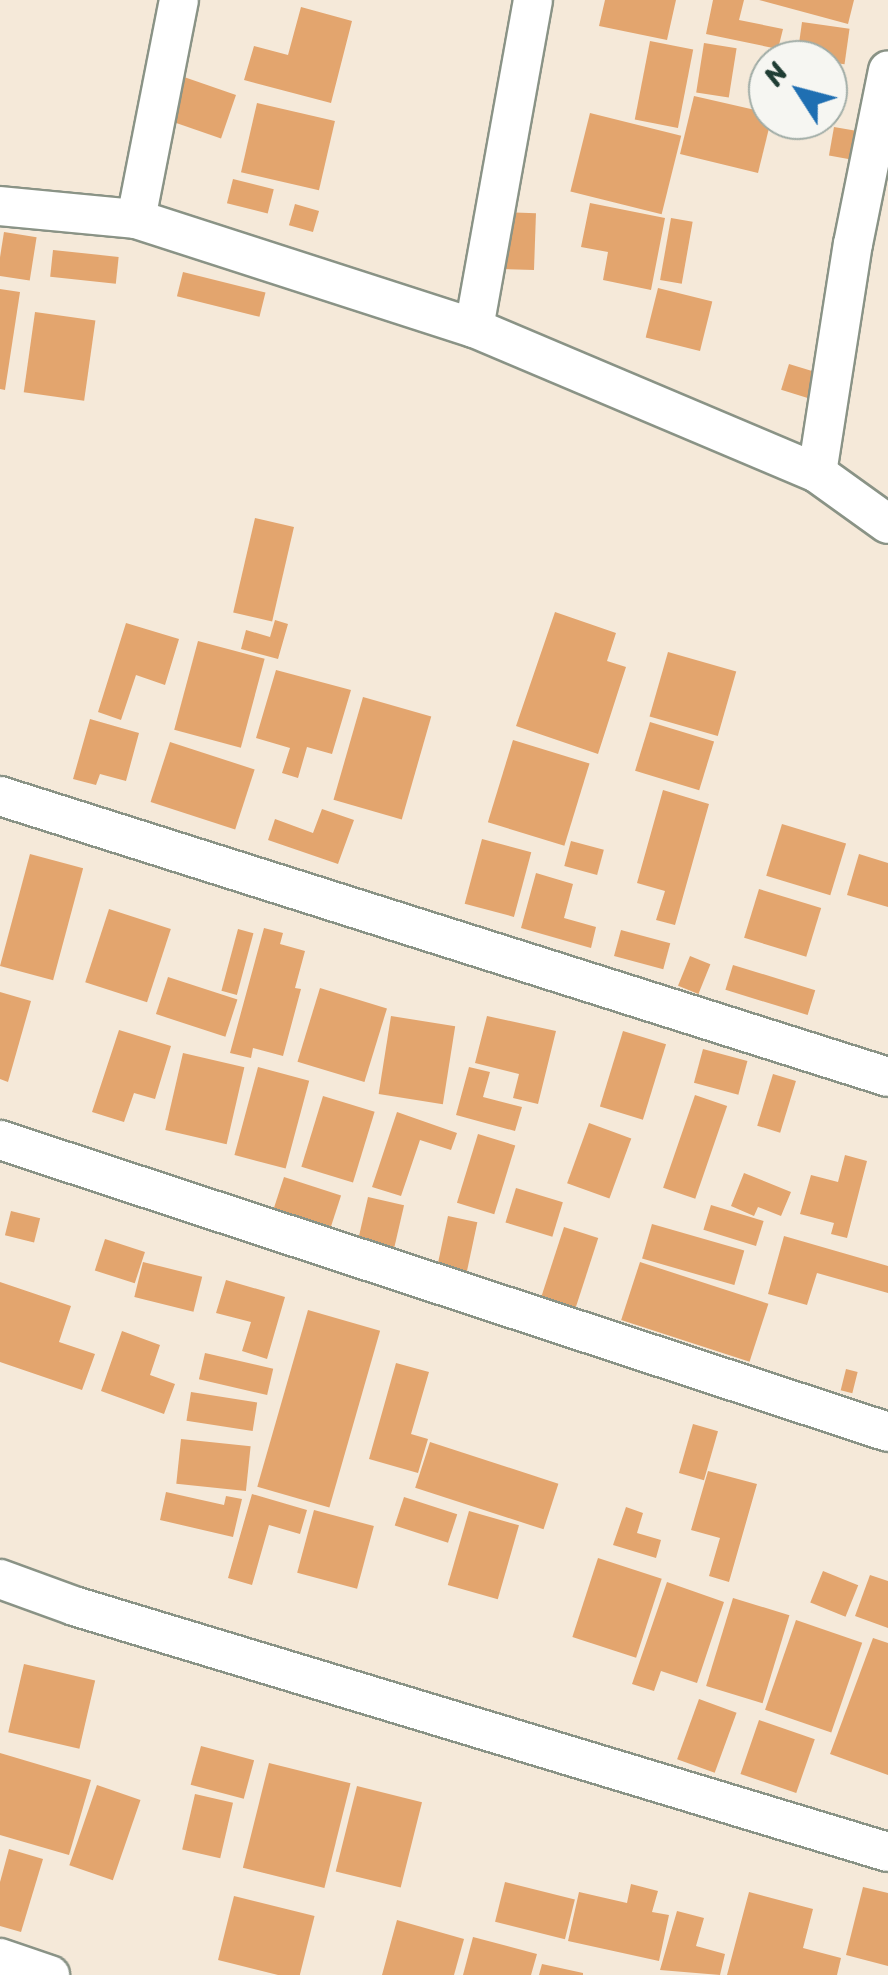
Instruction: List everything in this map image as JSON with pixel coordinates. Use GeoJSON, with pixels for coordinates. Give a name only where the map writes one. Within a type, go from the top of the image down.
{"type":"FeatureCollection","features":[{"type":"Feature","properties":{"kind":"street"},"geometry":{"type":"LineString","coordinates":[[136,219],[179,0]]}},
{"type":"Feature","properties":{"kind":"street"},"geometry":{"type":"LineString","coordinates":[[474,328],[532,0]]}},
{"type":"Feature","properties":{"kind":"street"},"geometry":{"type":"LineString","coordinates":[[817,473],[853,244],[888,72]]}},
{"type":"Feature","properties":{"kind":"street"},"geometry":{"type":"LineString","coordinates":[[0,206],[136,219],[474,328],[817,473],[888,524]]}},
{"type":"Feature","properties":{"kind":"street"},"geometry":{"type":"LineString","coordinates":[[0,796],[888,1077]]}},
{"type":"Feature","properties":{"kind":"street"},"geometry":{"type":"LineString","coordinates":[[0,1140],[888,1432]]}},
{"type":"Feature","properties":{"kind":"street"},"geometry":{"type":"LineString","coordinates":[[0,1578],[74,1606],[888,1852]]}},
{"type":"Feature","properties":{"kind":"street"},"geometry":{"type":"LineString","coordinates":[[0,1958],[50,1975]]}},
{"type":"Feature","properties":{"kind":"building"},"geometry":{"type":"Polygon","coordinates":[[[605,0],[676,0],[667,40],[599,26],[605,0]]]}},
{"type":"Feature","properties":{"kind":"building"},"geometry":{"type":"Polygon","coordinates":[[[713,0],[744,0],[739,20],[783,29],[780,40],[748,43],[706,34],[713,0]]]}},
{"type":"Feature","properties":{"kind":"building"},"geometry":{"type":"Polygon","coordinates":[[[759,0],[854,0],[848,24],[759,0]]]}},
{"type":"Feature","properties":{"kind":"building"},"geometry":{"type":"Polygon","coordinates":[[[301,7],[352,21],[331,103],[244,80],[254,46],[288,55],[301,7]]]}},
{"type":"Feature","properties":{"kind":"building"},"geometry":{"type":"Polygon","coordinates":[[[802,22],[850,29],[848,40],[799,40],[802,22]]]}},
{"type":"Feature","properties":{"kind":"building"},"geometry":{"type":"Polygon","coordinates":[[[650,41],[693,49],[678,128],[635,120],[650,41]]]}},
{"type":"Feature","properties":{"kind":"building"},"geometry":{"type":"Polygon","coordinates":[[[704,43],[737,48],[729,98],[696,92],[704,43]]]}},
{"type":"Feature","properties":{"kind":"building"},"geometry":{"type":"Polygon","coordinates":[[[184,77],[236,95],[221,138],[169,120],[184,77]]]}},
{"type":"Feature","properties":{"kind":"building"},"geometry":{"type":"Polygon","coordinates":[[[694,96],[748,108],[748,140],[766,140],[758,173],[680,154],[694,96]]]}},
{"type":"Feature","properties":{"kind":"building"},"geometry":{"type":"Polygon","coordinates":[[[257,103],[335,121],[319,190],[241,172],[257,103]]]}},
{"type":"Feature","properties":{"kind":"building"},"geometry":{"type":"Polygon","coordinates":[[[590,113],[681,136],[662,214],[570,192],[590,113]]]}},
{"type":"Feature","properties":{"kind":"building"},"geometry":{"type":"Polygon","coordinates":[[[848,129],[862,132],[857,160],[829,156],[832,140],[848,140],[848,129]]]}},
{"type":"Feature","properties":{"kind":"building"},"geometry":{"type":"Polygon","coordinates":[[[233,179],[274,189],[268,213],[227,203],[233,179]]]}},
{"type":"Feature","properties":{"kind":"building"},"geometry":{"type":"Polygon","coordinates":[[[590,203],[665,218],[651,290],[603,280],[608,252],[581,247],[590,203]]]}},
{"type":"Feature","properties":{"kind":"building"},"geometry":{"type":"Polygon","coordinates":[[[295,204],[319,211],[313,232],[289,225],[295,204]]]}},
{"type":"Feature","properties":{"kind":"building"},"geometry":{"type":"Polygon","coordinates":[[[503,212],[536,213],[534,270],[501,269],[503,212]]]}},
{"type":"Feature","properties":{"kind":"building"},"geometry":{"type":"Polygon","coordinates":[[[671,218],[693,222],[682,284],[660,280],[671,218]]]}},
{"type":"Feature","properties":{"kind":"building"},"geometry":{"type":"Polygon","coordinates":[[[4,232],[37,237],[30,281],[0,276],[4,232]]]}},
{"type":"Feature","properties":{"kind":"building"},"geometry":{"type":"Polygon","coordinates":[[[53,250],[119,257],[116,284],[50,277],[53,250]]]}},
{"type":"Feature","properties":{"kind":"building"},"geometry":{"type":"Polygon","coordinates":[[[183,272],[265,293],[259,317],[177,296],[183,272]]]}},
{"type":"Feature","properties":{"kind":"building"},"geometry":{"type":"Polygon","coordinates":[[[658,288],[712,302],[700,351],[646,337],[658,288]]]}},
{"type":"Feature","properties":{"kind":"building"},"geometry":{"type":"Polygon","coordinates":[[[0,289],[20,292],[5,390],[0,389],[0,289]]]}},
{"type":"Feature","properties":{"kind":"building"},"geometry":{"type":"Polygon","coordinates":[[[35,312],[95,320],[84,401],[24,392],[35,312]]]}},
{"type":"Feature","properties":{"kind":"building"},"geometry":{"type":"Polygon","coordinates":[[[789,364],[824,375],[816,401],[781,390],[789,364]]]}},
{"type":"Feature","properties":{"kind":"building"},"geometry":{"type":"Polygon","coordinates":[[[255,518],[294,527],[272,622],[233,613],[255,518]]]}},
{"type":"Feature","properties":{"kind":"building"},"geometry":{"type":"Polygon","coordinates":[[[555,612],[616,633],[607,661],[626,667],[598,754],[516,726],[555,612]]]}},
{"type":"Feature","properties":{"kind":"building"},"geometry":{"type":"Polygon","coordinates":[[[275,620],[288,624],[278,659],[241,649],[246,630],[270,637],[275,620]]]}},
{"type":"Feature","properties":{"kind":"building"},"geometry":{"type":"Polygon","coordinates":[[[126,623],[179,639],[165,685],[136,675],[121,720],[98,712],[126,623]]]}},
{"type":"Feature","properties":{"kind":"building"},"geometry":{"type":"Polygon","coordinates":[[[198,641],[265,659],[241,748],[174,730],[198,641]]]}},
{"type":"Feature","properties":{"kind":"building"},"geometry":{"type":"Polygon","coordinates":[[[668,652],[736,672],[718,736],[650,716],[668,652]]]}},
{"type":"Feature","properties":{"kind":"building"},"geometry":{"type":"Polygon","coordinates":[[[276,670],[351,690],[332,754],[307,747],[298,778],[282,773],[290,748],[256,738],[276,670]]]}},
{"type":"Feature","properties":{"kind":"building"},"geometry":{"type":"Polygon","coordinates":[[[363,697],[431,717],[402,819],[334,800],[363,697]]]}},
{"type":"Feature","properties":{"kind":"building"},"geometry":{"type":"Polygon","coordinates":[[[90,719],[139,733],[126,781],[100,774],[96,785],[73,779],[90,719]]]}},
{"type":"Feature","properties":{"kind":"building"},"geometry":{"type":"Polygon","coordinates":[[[650,722],[714,742],[699,790],[635,771],[650,722]]]}},
{"type":"Feature","properties":{"kind":"building"},"geometry":{"type":"Polygon","coordinates":[[[513,740],[590,763],[564,846],[488,822],[513,740]]]}},
{"type":"Feature","properties":{"kind":"building"},"geometry":{"type":"Polygon","coordinates":[[[170,742],[255,770],[235,829],[151,802],[170,742]]]}},
{"type":"Feature","properties":{"kind":"building"},"geometry":{"type":"Polygon","coordinates":[[[663,790],[709,804],[675,925],[656,920],[665,891],[637,883],[663,790]]]}},
{"type":"Feature","properties":{"kind":"building"},"geometry":{"type":"Polygon","coordinates":[[[322,809],[354,820],[338,864],[268,840],[275,819],[313,833],[322,809]]]}},
{"type":"Feature","properties":{"kind":"building"},"geometry":{"type":"Polygon","coordinates":[[[782,824],[846,844],[830,895],[766,876],[782,824]]]}},
{"type":"Feature","properties":{"kind":"building"},"geometry":{"type":"Polygon","coordinates":[[[482,839],[531,852],[514,917],[465,904],[482,839]]]}},
{"type":"Feature","properties":{"kind":"building"},"geometry":{"type":"Polygon","coordinates":[[[571,841],[604,850],[597,875],[564,866],[571,841]]]}},
{"type":"Feature","properties":{"kind":"building"},"geometry":{"type":"Polygon","coordinates":[[[30,854],[83,868],[53,980],[0,966],[30,854]]]}},
{"type":"Feature","properties":{"kind":"building"},"geometry":{"type":"Polygon","coordinates":[[[859,854],[888,863],[888,907],[847,895],[859,854]]]}},
{"type":"Feature","properties":{"kind":"building"},"geometry":{"type":"Polygon","coordinates":[[[536,873],[573,884],[564,918],[596,927],[591,948],[521,928],[536,873]]]}},
{"type":"Feature","properties":{"kind":"building"},"geometry":{"type":"Polygon","coordinates":[[[759,889],[821,908],[806,957],[744,938],[759,889]]]}},
{"type":"Feature","properties":{"kind":"building"},"geometry":{"type":"Polygon","coordinates":[[[109,909],[171,929],[147,1002],[85,982],[109,909]]]}},
{"type":"Feature","properties":{"kind":"building"},"geometry":{"type":"Polygon","coordinates":[[[264,928],[283,933],[280,944],[305,951],[295,988],[301,989],[283,1056],[253,1048],[251,1058],[230,1053],[264,928]]]}},
{"type":"Feature","properties":{"kind":"building"},"geometry":{"type":"Polygon","coordinates":[[[238,929],[253,933],[237,995],[221,991],[238,929]]]}},
{"type":"Feature","properties":{"kind":"building"},"geometry":{"type":"Polygon","coordinates":[[[621,930],[670,943],[663,969],[614,956],[621,930]]]}},
{"type":"Feature","properties":{"kind":"building"},"geometry":{"type":"Polygon","coordinates":[[[690,956],[710,964],[698,994],[678,986],[690,956]]]}},
{"type":"Feature","properties":{"kind":"building"},"geometry":{"type":"Polygon","coordinates":[[[733,965],[815,990],[808,1015],[725,990],[733,965]]]}},
{"type":"Feature","properties":{"kind":"building"},"geometry":{"type":"Polygon","coordinates":[[[168,977],[237,1000],[225,1037],[156,1014],[168,977]]]}},
{"type":"Feature","properties":{"kind":"building"},"geometry":{"type":"Polygon","coordinates":[[[320,988],[387,1008],[364,1082],[297,1062],[320,988]]]}},
{"type":"Feature","properties":{"kind":"building"},"geometry":{"type":"Polygon","coordinates":[[[0,992],[31,1001],[8,1082],[0,1079],[0,992]]]}},
{"type":"Feature","properties":{"kind":"building"},"geometry":{"type":"Polygon","coordinates":[[[391,1016],[455,1026],[443,1104],[379,1094],[391,1016]]]}},
{"type":"Feature","properties":{"kind":"building"},"geometry":{"type":"Polygon","coordinates":[[[487,1016],[556,1031],[538,1104],[513,1098],[519,1074],[475,1063],[487,1016]]]}},
{"type":"Feature","properties":{"kind":"building"},"geometry":{"type":"Polygon","coordinates":[[[119,1030],[171,1046],[155,1099],[134,1093],[124,1122],[92,1112],[119,1030]]]}},
{"type":"Feature","properties":{"kind":"building"},"geometry":{"type":"Polygon","coordinates":[[[623,1031],[666,1044],[643,1120],[600,1107],[623,1031]]]}},
{"type":"Feature","properties":{"kind":"building"},"geometry":{"type":"Polygon","coordinates":[[[703,1049],[747,1061],[738,1095],[694,1083],[703,1049]]]}},
{"type":"Feature","properties":{"kind":"building"},"geometry":{"type":"Polygon","coordinates":[[[183,1053],[244,1067],[227,1144],[165,1130],[183,1053]]]}},
{"type":"Feature","properties":{"kind":"building"},"geometry":{"type":"Polygon","coordinates":[[[258,1067],[309,1081],[286,1169],[234,1155],[258,1067]]]}},
{"type":"Feature","properties":{"kind":"building"},"geometry":{"type":"Polygon","coordinates":[[[469,1067],[490,1072],[483,1097],[522,1107],[515,1131],[456,1115],[469,1067]]]}},
{"type":"Feature","properties":{"kind":"building"},"geometry":{"type":"Polygon","coordinates":[[[773,1074],[796,1081],[780,1133],[757,1126],[773,1074]]]}},
{"type":"Feature","properties":{"kind":"building"},"geometry":{"type":"Polygon","coordinates":[[[695,1095],[727,1106],[695,1199],[663,1188],[695,1095]]]}},
{"type":"Feature","properties":{"kind":"building"},"geometry":{"type":"Polygon","coordinates":[[[323,1096],[375,1112],[353,1183],[301,1167],[323,1096]]]}},
{"type":"Feature","properties":{"kind":"building"},"geometry":{"type":"Polygon","coordinates":[[[397,1112],[457,1133],[451,1150],[420,1140],[401,1196],[372,1187],[397,1112]]]}},
{"type":"Feature","properties":{"kind":"building"},"geometry":{"type":"Polygon","coordinates":[[[589,1123],[631,1138],[609,1199],[567,1183],[589,1123]]]}},
{"type":"Feature","properties":{"kind":"building"},"geometry":{"type":"Polygon","coordinates":[[[478,1134],[515,1145],[494,1214],[457,1203],[478,1134]]]}},
{"type":"Feature","properties":{"kind":"building"},"geometry":{"type":"Polygon","coordinates":[[[845,1155],[867,1161],[847,1238],[831,1234],[834,1223],[800,1214],[811,1175],[838,1182],[845,1155]]]}},
{"type":"Feature","properties":{"kind":"building"},"geometry":{"type":"Polygon","coordinates":[[[744,1173],[791,1192],[781,1216],[758,1207],[754,1216],[731,1206],[744,1173]]]}},
{"type":"Feature","properties":{"kind":"building"},"geometry":{"type":"Polygon","coordinates":[[[284,1177],[341,1196],[329,1234],[272,1215],[284,1177]]]}},
{"type":"Feature","properties":{"kind":"building"},"geometry":{"type":"Polygon","coordinates":[[[516,1188],[563,1202],[552,1237],[505,1222],[516,1188]]]}},
{"type":"Feature","properties":{"kind":"building"},"geometry":{"type":"Polygon","coordinates":[[[368,1197],[404,1205],[393,1251],[357,1243],[368,1197]]]}},
{"type":"Feature","properties":{"kind":"building"},"geometry":{"type":"Polygon","coordinates":[[[711,1205],[764,1221],[756,1246],[703,1230],[711,1205]]]}},
{"type":"Feature","properties":{"kind":"building"},"geometry":{"type":"Polygon","coordinates":[[[11,1211],[40,1218],[34,1243],[5,1235],[11,1211]]]}},
{"type":"Feature","properties":{"kind":"building"},"geometry":{"type":"Polygon","coordinates":[[[448,1216],[477,1222],[466,1275],[437,1269],[448,1216]]]}},
{"type":"Feature","properties":{"kind":"building"},"geometry":{"type":"Polygon","coordinates":[[[652,1224],[744,1250],[734,1285],[642,1259],[652,1224]]]}},
{"type":"Feature","properties":{"kind":"building"},"geometry":{"type":"Polygon","coordinates":[[[564,1227],[598,1238],[575,1310],[541,1299],[564,1227]]]}},
{"type":"Feature","properties":{"kind":"building"},"geometry":{"type":"Polygon","coordinates":[[[784,1236],[888,1266],[888,1293],[817,1273],[807,1305],[768,1294],[784,1236]]]}},
{"type":"Feature","properties":{"kind":"building"},"geometry":{"type":"Polygon","coordinates":[[[105,1239],[145,1252],[135,1283],[95,1270],[105,1239]]]}},
{"type":"Feature","properties":{"kind":"building"},"geometry":{"type":"Polygon","coordinates":[[[143,1262],[202,1277],[193,1312],[134,1297],[143,1262]]]}},
{"type":"Feature","properties":{"kind":"building"},"geometry":{"type":"Polygon","coordinates":[[[640,1262],[768,1304],[750,1362],[621,1320],[640,1262]]]}},
{"type":"Feature","properties":{"kind":"building"},"geometry":{"type":"Polygon","coordinates":[[[226,1280],[285,1297],[267,1359],[242,1351],[251,1322],[216,1313],[226,1280]]]}},
{"type":"Feature","properties":{"kind":"building"},"geometry":{"type":"Polygon","coordinates":[[[0,1282],[71,1306],[59,1342],[95,1354],[82,1390],[0,1362],[0,1282]]]}},
{"type":"Feature","properties":{"kind":"building"},"geometry":{"type":"Polygon","coordinates":[[[308,1310],[380,1331],[329,1508],[257,1487],[308,1310]]]}},
{"type":"Feature","properties":{"kind":"building"},"geometry":{"type":"Polygon","coordinates":[[[122,1331],[160,1345],[150,1375],[175,1384],[164,1414],[101,1391],[122,1331]]]}},
{"type":"Feature","properties":{"kind":"building"},"geometry":{"type":"Polygon","coordinates":[[[205,1353],[273,1369],[267,1395],[199,1379],[205,1353]]]}},
{"type":"Feature","properties":{"kind":"building"},"geometry":{"type":"Polygon","coordinates":[[[396,1363],[429,1372],[411,1434],[428,1439],[418,1473],[369,1459],[396,1363]]]}},
{"type":"Feature","properties":{"kind":"building"},"geometry":{"type":"Polygon","coordinates":[[[846,1369],[858,1372],[852,1393],[841,1390],[846,1369]]]}},
{"type":"Feature","properties":{"kind":"building"},"geometry":{"type":"Polygon","coordinates":[[[191,1392],[257,1402],[253,1431],[186,1421],[191,1392]]]}},
{"type":"Feature","properties":{"kind":"building"},"geometry":{"type":"Polygon","coordinates":[[[693,1424],[718,1431],[704,1480],[679,1473],[693,1424]]]}},
{"type":"Feature","properties":{"kind":"building"},"geometry":{"type":"Polygon","coordinates":[[[181,1439],[251,1446],[246,1491],[176,1484],[181,1439]]]}},
{"type":"Feature","properties":{"kind":"building"},"geometry":{"type":"Polygon","coordinates":[[[430,1442],[558,1484],[544,1529],[415,1488],[430,1442]]]}},
{"type":"Feature","properties":{"kind":"building"},"geometry":{"type":"Polygon","coordinates":[[[708,1471],[757,1484],[729,1582],[709,1576],[720,1538],[691,1530],[708,1471]]]}},
{"type":"Feature","properties":{"kind":"building"},"geometry":{"type":"Polygon","coordinates":[[[166,1492],[224,1505],[226,1496],[242,1499],[233,1537],[160,1520],[166,1492]]]}},
{"type":"Feature","properties":{"kind":"building"},"geometry":{"type":"Polygon","coordinates":[[[252,1494],[307,1510],[300,1534],[269,1525],[252,1585],[228,1578],[252,1494]]]}},
{"type":"Feature","properties":{"kind":"building"},"geometry":{"type":"Polygon","coordinates":[[[404,1497],[457,1514],[448,1543],[395,1526],[404,1497]]]}},
{"type":"Feature","properties":{"kind":"building"},"geometry":{"type":"Polygon","coordinates":[[[626,1507],[643,1513],[637,1533],[661,1540],[656,1558],[613,1545],[626,1507]]]}},
{"type":"Feature","properties":{"kind":"building"},"geometry":{"type":"Polygon","coordinates":[[[314,1510],[374,1526],[357,1589],[297,1573],[314,1510]]]}},
{"type":"Feature","properties":{"kind":"building"},"geometry":{"type":"Polygon","coordinates":[[[469,1511],[519,1525],[498,1599],[448,1585],[469,1511]]]}},
{"type":"Feature","properties":{"kind":"building"},"geometry":{"type":"Polygon","coordinates":[[[598,1558],[662,1579],[636,1658],[572,1637],[598,1558]]]}},
{"type":"Feature","properties":{"kind":"building"},"geometry":{"type":"Polygon","coordinates":[[[823,1571],[858,1585],[845,1617],[810,1603],[823,1571]]]}},
{"type":"Feature","properties":{"kind":"building"},"geometry":{"type":"Polygon","coordinates":[[[870,1575],[888,1581],[888,1628],[855,1616],[870,1575]]]}},
{"type":"Feature","properties":{"kind":"building"},"geometry":{"type":"Polygon","coordinates":[[[667,1582],[724,1602],[697,1683],[661,1671],[654,1691],[632,1684],[667,1582]]]}},
{"type":"Feature","properties":{"kind":"building"},"geometry":{"type":"Polygon","coordinates":[[[733,1598],[789,1615],[763,1703],[706,1686],[733,1598]]]}},
{"type":"Feature","properties":{"kind":"building"},"geometry":{"type":"Polygon","coordinates":[[[796,1620],[862,1643],[831,1733],[765,1710],[796,1620]]]}},
{"type":"Feature","properties":{"kind":"building"},"geometry":{"type":"Polygon","coordinates":[[[873,1638],[888,1643],[888,1775],[830,1754],[873,1638]]]}},
{"type":"Feature","properties":{"kind":"building"},"geometry":{"type":"Polygon","coordinates":[[[24,1664],[95,1680],[79,1749],[8,1732],[24,1664]]]}},
{"type":"Feature","properties":{"kind":"building"},"geometry":{"type":"Polygon","coordinates":[[[699,1699],[737,1713],[715,1773],[677,1759],[699,1699]]]}},
{"type":"Feature","properties":{"kind":"building"},"geometry":{"type":"Polygon","coordinates":[[[759,1720],[815,1739],[796,1793],[740,1774],[759,1720]]]}},
{"type":"Feature","properties":{"kind":"building"},"geometry":{"type":"Polygon","coordinates":[[[201,1746],[254,1760],[244,1799],[191,1785],[201,1746]]]}},
{"type":"Feature","properties":{"kind":"building"},"geometry":{"type":"Polygon","coordinates":[[[0,1753],[91,1780],[69,1855],[0,1835],[0,1753]]]}},
{"type":"Feature","properties":{"kind":"building"},"geometry":{"type":"Polygon","coordinates":[[[269,1763],[351,1783],[324,1888],[243,1868],[269,1763]]]}},
{"type":"Feature","properties":{"kind":"building"},"geometry":{"type":"Polygon","coordinates":[[[97,1785],[140,1800],[113,1880],[69,1865],[97,1785]]]}},
{"type":"Feature","properties":{"kind":"building"},"geometry":{"type":"Polygon","coordinates":[[[357,1786],[422,1802],[401,1888],[336,1871],[357,1786]]]}},
{"type":"Feature","properties":{"kind":"building"},"geometry":{"type":"Polygon","coordinates":[[[195,1794],[233,1803],[220,1858],[182,1850],[195,1794]]]}},
{"type":"Feature","properties":{"kind":"building"},"geometry":{"type":"Polygon","coordinates":[[[9,1849],[43,1859],[21,1932],[0,1926],[0,1882],[9,1849]]]}},
{"type":"Feature","properties":{"kind":"building"},"geometry":{"type":"Polygon","coordinates":[[[505,1882],[575,1899],[565,1939],[495,1922],[505,1882]]]}},
{"type":"Feature","properties":{"kind":"building"},"geometry":{"type":"Polygon","coordinates":[[[631,1884],[658,1891],[652,1912],[669,1915],[659,1961],[568,1941],[579,1892],[627,1903],[631,1884]]]}},
{"type":"Feature","properties":{"kind":"building"},"geometry":{"type":"Polygon","coordinates":[[[863,1887],[888,1893],[888,1966],[846,1955],[863,1887]]]}},
{"type":"Feature","properties":{"kind":"building"},"geometry":{"type":"Polygon","coordinates":[[[749,1892],[813,1909],[803,1948],[841,1958],[837,1975],[727,1975],[749,1892]]]}},
{"type":"Feature","properties":{"kind":"building"},"geometry":{"type":"Polygon","coordinates":[[[234,1896],[315,1916],[300,1975],[278,1975],[218,1960],[234,1896]]]}},
{"type":"Feature","properties":{"kind":"building"},"geometry":{"type":"Polygon","coordinates":[[[677,1911],[704,1918],[696,1946],[725,1954],[720,1975],[660,1970],[677,1911]]]}},
{"type":"Feature","properties":{"kind":"building"},"geometry":{"type":"Polygon","coordinates":[[[397,1920],[464,1939],[454,1975],[382,1975],[397,1920]]]}},
{"type":"Feature","properties":{"kind":"building"},"geometry":{"type":"Polygon","coordinates":[[[473,1937],[537,1954],[531,1975],[463,1975],[473,1937]]]}},
{"type":"Feature","properties":{"kind":"building"},"geometry":{"type":"Polygon","coordinates":[[[542,1964],[583,1973],[583,1975],[539,1975],[542,1964]]]}}]}
